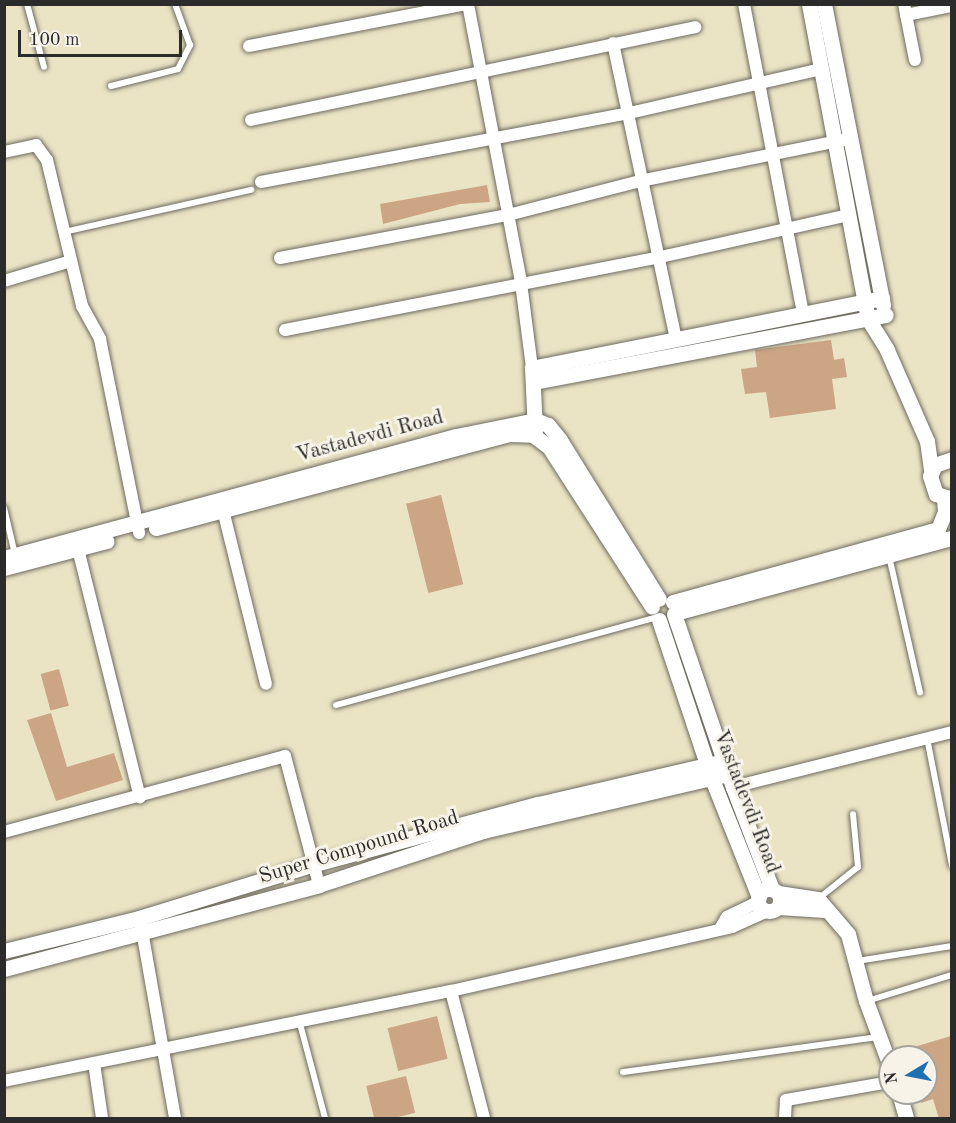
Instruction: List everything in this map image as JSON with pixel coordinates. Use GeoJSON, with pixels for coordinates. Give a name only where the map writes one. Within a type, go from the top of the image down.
{"type":"FeatureCollection","features":[{"type":"Feature","properties":{"kind":"street"},"geometry":{"type":"LineString","coordinates":[[249,46],[468,4],[521,283],[533,375],[535,428]]}},
{"type":"Feature","properties":{"kind":"street"},"geometry":{"type":"LineString","coordinates":[[744,4],[789,227],[803,313]]}},
{"type":"Feature","properties":{"kind":"street"},"geometry":{"type":"LineString","coordinates":[[809,4],[822,69],[843,140],[886,315],[887,350]]}},
{"type":"Feature","properties":{"kind":"street"},"geometry":{"type":"LineString","coordinates":[[664,611],[938,529],[945,512],[948,499],[932,489],[927,441],[887,350],[868,319],[849,215],[843,140],[824,4]]}},
{"type":"Feature","properties":{"kind":"street"},"geometry":{"type":"LineString","coordinates":[[915,60],[905,10],[951,6]]}},
{"type":"Feature","properties":{"kind":"street"},"geometry":{"type":"LineString","coordinates":[[251,120],[481,69],[695,27]]}},
{"type":"Feature","properties":{"kind":"street"},"geometry":{"type":"LineString","coordinates":[[613,43],[625,114],[676,340]]}},
{"type":"Feature","properties":{"kind":"street"},"geometry":{"type":"LineString","coordinates":[[256,186],[625,114],[822,69]]}},
{"type":"Feature","properties":{"kind":"street"},"geometry":{"type":"LineString","coordinates":[[280,258],[508,215],[640,181],[774,152],[843,140]]}},
{"type":"Feature","properties":{"kind":"street"},"geometry":{"type":"LineString","coordinates":[[4,152],[27,145],[36,145],[43,152],[82,306],[100,339],[138,528]]}},
{"type":"Feature","properties":{"kind":"street"},"geometry":{"type":"LineString","coordinates":[[285,330],[656,258],[849,215]]}},
{"type":"Feature","properties":{"kind":"street"},"geometry":{"type":"LineString","coordinates":[[4,281],[71,261]]}},
{"type":"Feature","properties":{"kind":"street"},"geometry":{"type":"LineString","coordinates":[[533,375],[676,340],[882,298]]}},
{"type":"Feature","properties":{"kind":"street"},"geometry":{"type":"LineString","coordinates":[[533,375],[886,315]]}},
{"type":"Feature","properties":{"kind":"street","name":"Vastadevdi Road"},"geometry":{"type":"LineString","coordinates":[[10,556],[223,510],[548,425],[560,440],[664,611],[728,774],[769,900]]}},
{"type":"Feature","properties":{"kind":"street","name":"Vastadevdi Road"},"geometry":{"type":"LineString","coordinates":[[4,568],[78,549],[138,528],[456,436],[535,428]]}},
{"type":"Feature","properties":{"kind":"street"},"geometry":{"type":"LineString","coordinates":[[927,441],[949,459],[931,470]]}},
{"type":"Feature","properties":{"kind":"street"},"geometry":{"type":"LineString","coordinates":[[223,510],[266,684]]}},
{"type":"Feature","properties":{"kind":"street"},"geometry":{"type":"LineString","coordinates":[[664,611],[889,556],[951,538]]}},
{"type":"Feature","properties":{"kind":"street"},"geometry":{"type":"LineString","coordinates":[[78,549],[140,797]]}},
{"type":"Feature","properties":{"kind":"street","name":"Vastadevdi Road"},"geometry":{"type":"LineString","coordinates":[[664,611],[710,772],[769,900]]}},
{"type":"Feature","properties":{"kind":"street"},"geometry":{"type":"LineString","coordinates":[[728,774],[951,732]]}},
{"type":"Feature","properties":{"kind":"street"},"geometry":{"type":"LineString","coordinates":[[4,832],[285,756],[320,885]]}},
{"type":"Feature","properties":{"kind":"street","name":"Super Compound Road"},"geometry":{"type":"LineString","coordinates":[[4,951],[140,918],[315,864],[538,804],[710,772],[728,774]]}},
{"type":"Feature","properties":{"kind":"street","name":"Super Compound Road"},"geometry":{"type":"LineString","coordinates":[[4,969],[143,934],[320,885],[483,831],[710,772]]}},
{"type":"Feature","properties":{"kind":"street"},"geometry":{"type":"LineString","coordinates":[[4,1081],[94,1064],[299,1019],[451,991],[721,927],[732,927],[769,900]]}},
{"type":"Feature","properties":{"kind":"street","name":"Vastadevdi Road"},"geometry":{"type":"LineString","coordinates":[[769,900],[821,905]]}},
{"type":"Feature","properties":{"kind":"street"},"geometry":{"type":"LineString","coordinates":[[821,905],[848,934],[866,1001],[882,1045]]}},
{"type":"Feature","properties":{"kind":"street"},"geometry":{"type":"LineString","coordinates":[[140,918],[176,1119]]}},
{"type":"Feature","properties":{"kind":"street"},"geometry":{"type":"LineString","coordinates":[[451,991],[484,1119]]}},
{"type":"Feature","properties":{"kind":"street"},"geometry":{"type":"LineString","coordinates":[[94,1064],[102,1119]]}},
{"type":"Feature","properties":{"kind":"street"},"geometry":{"type":"LineString","coordinates":[[785,1119],[786,1100],[878,1084]]}},
{"type":"Feature","properties":{"kind":"lane"},"geometry":{"type":"LineString","coordinates":[[27,4],[44,67]]}},
{"type":"Feature","properties":{"kind":"lane"},"geometry":{"type":"LineString","coordinates":[[111,86],[178,69],[190,45],[175,4]]}},
{"type":"Feature","properties":{"kind":"lane"},"geometry":{"type":"LineString","coordinates":[[64,232],[256,186]]}},
{"type":"Feature","properties":{"kind":"lane"},"geometry":{"type":"LineString","coordinates":[[4,508],[10,556]]}},
{"type":"Feature","properties":{"kind":"lane"},"geometry":{"type":"LineString","coordinates":[[889,556],[920,693]]}},
{"type":"Feature","properties":{"kind":"lane"},"geometry":{"type":"LineString","coordinates":[[336,705],[664,611]]}},
{"type":"Feature","properties":{"kind":"lane"},"geometry":{"type":"LineString","coordinates":[[927,738],[951,866]]}},
{"type":"Feature","properties":{"kind":"lane"},"geometry":{"type":"LineString","coordinates":[[821,905],[858,867],[853,814]]}},
{"type":"Feature","properties":{"kind":"lane"},"geometry":{"type":"LineString","coordinates":[[856,962],[951,946]]}},
{"type":"Feature","properties":{"kind":"lane"},"geometry":{"type":"LineString","coordinates":[[866,1001],[951,975]]}},
{"type":"Feature","properties":{"kind":"lane"},"geometry":{"type":"LineString","coordinates":[[299,1019],[325,1119]]}},
{"type":"Feature","properties":{"kind":"lane"},"geometry":{"type":"LineString","coordinates":[[623,1072],[879,1037]]}},
{"type":"Feature","properties":{"kind":"building"},"geometry":{"type":"Polygon","coordinates":[[[487,185],[490,202],[460,204],[383,224],[380,204],[487,185]]]}},
{"type":"Feature","properties":{"kind":"building"},"geometry":{"type":"Polygon","coordinates":[[[831,340],[834,360],[844,358],[847,377],[832,379],[836,409],[770,418],[766,392],[745,394],[741,369],[757,367],[755,350],[831,340]]]}},
{"type":"Feature","properties":{"kind":"building"},"geometry":{"type":"Polygon","coordinates":[[[441,495],[463,584],[428,593],[406,504],[441,495]]]}},
{"type":"Feature","properties":{"kind":"building"},"geometry":{"type":"Polygon","coordinates":[[[59,669],[69,706],[50,711],[41,674],[59,669]]]}},
{"type":"Feature","properties":{"kind":"building"},"geometry":{"type":"Polygon","coordinates":[[[51,713],[67,767],[114,753],[123,780],[56,801],[27,720],[51,713]]]}},
{"type":"Feature","properties":{"kind":"building"},"geometry":{"type":"Polygon","coordinates":[[[437,1016],[448,1059],[398,1071],[388,1028],[437,1016]]]}},
{"type":"Feature","properties":{"kind":"building"},"geometry":{"type":"Polygon","coordinates":[[[951,1036],[951,1119],[939,1119],[935,1105],[938,1105],[938,1045],[921,1045],[951,1036]]]}},
{"type":"Feature","properties":{"kind":"building"},"geometry":{"type":"Polygon","coordinates":[[[406,1076],[415,1113],[395,1118],[374,1118],[366,1086],[406,1076]]]}}]}
